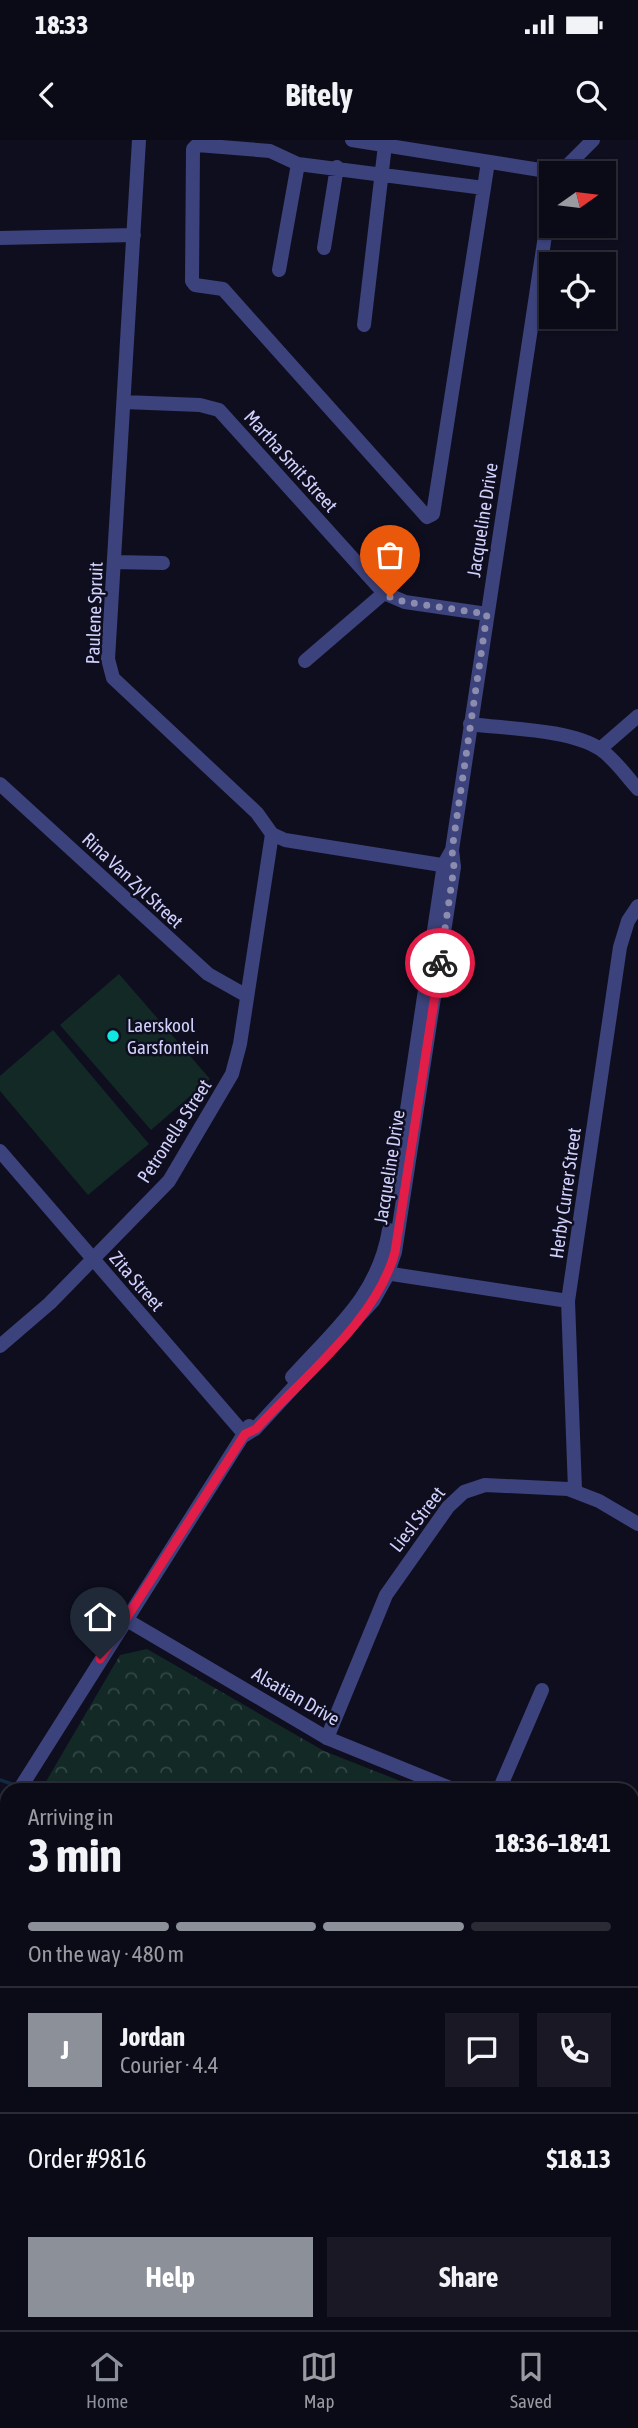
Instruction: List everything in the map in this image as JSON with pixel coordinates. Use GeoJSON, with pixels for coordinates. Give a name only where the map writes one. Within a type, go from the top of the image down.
{"type":"FeatureCollection","features":[{"type":"Feature","properties":{"kind":"street","name":"Paulene Spruit"},"geometry":{"type":"LineString","coordinates":[[139,140],[108,659],[113,678],[257,813],[272,834]]}},
{"type":"Feature","properties":{"kind":"street"},"geometry":{"type":"LineString","coordinates":[[352,140],[539,170]]}},
{"type":"Feature","properties":{"kind":"street"},"geometry":{"type":"LineString","coordinates":[[572,161],[593,140]]}},
{"type":"Feature","properties":{"kind":"street"},"geometry":{"type":"LineString","coordinates":[[364,325],[385,145]]}},
{"type":"Feature","properties":{"kind":"street"},"geometry":{"type":"LineString","coordinates":[[484,188],[298,164],[270,151],[194,146],[192,281],[195,285],[223,289],[427,517],[433,513],[484,188],[488,162]]}},
{"type":"Feature","properties":{"kind":"street"},"geometry":{"type":"LineString","coordinates":[[279,270],[298,164]]}},
{"type":"Feature","properties":{"kind":"street"},"geometry":{"type":"LineString","coordinates":[[324,248],[337,167]]}},
{"type":"Feature","properties":{"kind":"street"},"geometry":{"type":"LineString","coordinates":[[0,238],[134,235]]}},
{"type":"Feature","properties":{"kind":"street","name":"Jacqueline Drive"},"geometry":{"type":"LineString","coordinates":[[23,1783],[245,1434],[256,1429],[373,1301],[384,1273],[389,1228],[452,850],[545,238]]}},
{"type":"Feature","properties":{"kind":"street","name":"Martha Smit Street"},"geometry":{"type":"LineString","coordinates":[[124,401],[200,405],[219,410],[384,593],[405,602],[487,614]]}},
{"type":"Feature","properties":{"kind":"street"},"geometry":{"type":"LineString","coordinates":[[114,562],[163,563]]}},
{"type":"Feature","properties":{"kind":"street"},"geometry":{"type":"LineString","coordinates":[[305,661],[384,593]]}},
{"type":"Feature","properties":{"kind":"street"},"geometry":{"type":"LineString","coordinates":[[600,749],[638,716]]}},
{"type":"Feature","properties":{"kind":"street"},"geometry":{"type":"LineString","coordinates":[[470,724],[570,737],[600,749],[638,789]]}},
{"type":"Feature","properties":{"kind":"street","name":"Rina Van Zyl Street"},"geometry":{"type":"LineString","coordinates":[[0,784],[208,974],[247,996]]}},
{"type":"Feature","properties":{"kind":"street"},"geometry":{"type":"LineString","coordinates":[[272,834],[285,840],[449,866]]}},
{"type":"Feature","properties":{"kind":"street","name":"Petronella Street"},"geometry":{"type":"LineString","coordinates":[[0,1346],[93,1260],[169,1181],[232,1074],[272,834]]}},
{"type":"Feature","properties":{"kind":"street","name":"Herby Currer Street"},"geometry":{"type":"LineString","coordinates":[[575,1490],[568,1301],[620,947],[628,921],[638,906]]}},
{"type":"Feature","properties":{"kind":"street","name":"Zita Street"},"geometry":{"type":"LineString","coordinates":[[0,1151],[245,1434]]}},
{"type":"Feature","properties":{"kind":"street"},"geometry":{"type":"LineString","coordinates":[[384,1273],[568,1301]]}},
{"type":"Feature","properties":{"kind":"street","name":"Liesl Street"},"geometry":{"type":"LineString","coordinates":[[327,1738],[386,1595],[458,1496],[471,1488],[485,1485],[575,1490],[638,1524]]}},
{"type":"Feature","properties":{"kind":"street","name":"Alsatian Drive"},"geometry":{"type":"LineString","coordinates":[[125,1619],[327,1738],[439,1783]]}},
{"type":"Feature","properties":{"kind":"street"},"geometry":{"type":"LineString","coordinates":[[502,1783],[542,1690]]}},
{"type":"Feature","properties":{"kind":"green space"},"geometry":{"type":"Polygon","coordinates":[[[119,974],[210,1079],[151,1130],[60,1025],[119,974]]]}},
{"type":"Feature","properties":{"kind":"green space"},"geometry":{"type":"Polygon","coordinates":[[[53,1030],[149,1144],[88,1195],[0,1091],[0,1076],[53,1030]]]}},
{"type":"Feature","properties":{"kind":"green space"},"geometry":{"type":"Polygon","coordinates":[[[147,1649],[324,1751],[405,1783],[45,1783],[120,1655],[147,1649]]]}},
{"type":"Feature","properties":{"kind":"waterway"},"geometry":{"type":"LineString","coordinates":[[0,1780],[9,1783]]}},
{"type":"Feature","properties":{"kind":"way so far"},"geometry":{"type":"LineString","coordinates":[[390,597],[405,602],[487,614],[452,850],[454,867],[440,963]]}},
{"type":"Feature","properties":{"kind":"place","name":"Laerskool Garsfontein"},"geometry":{"type":"Point","coordinates":[113,1036]}},
{"type":"Feature","properties":{"kind":"route"},"geometry":{"type":"LineString","coordinates":[[100,1659],[245,1434],[256,1429],[321,1360],[381,1290],[395,1252],[440,963]]}}]}
